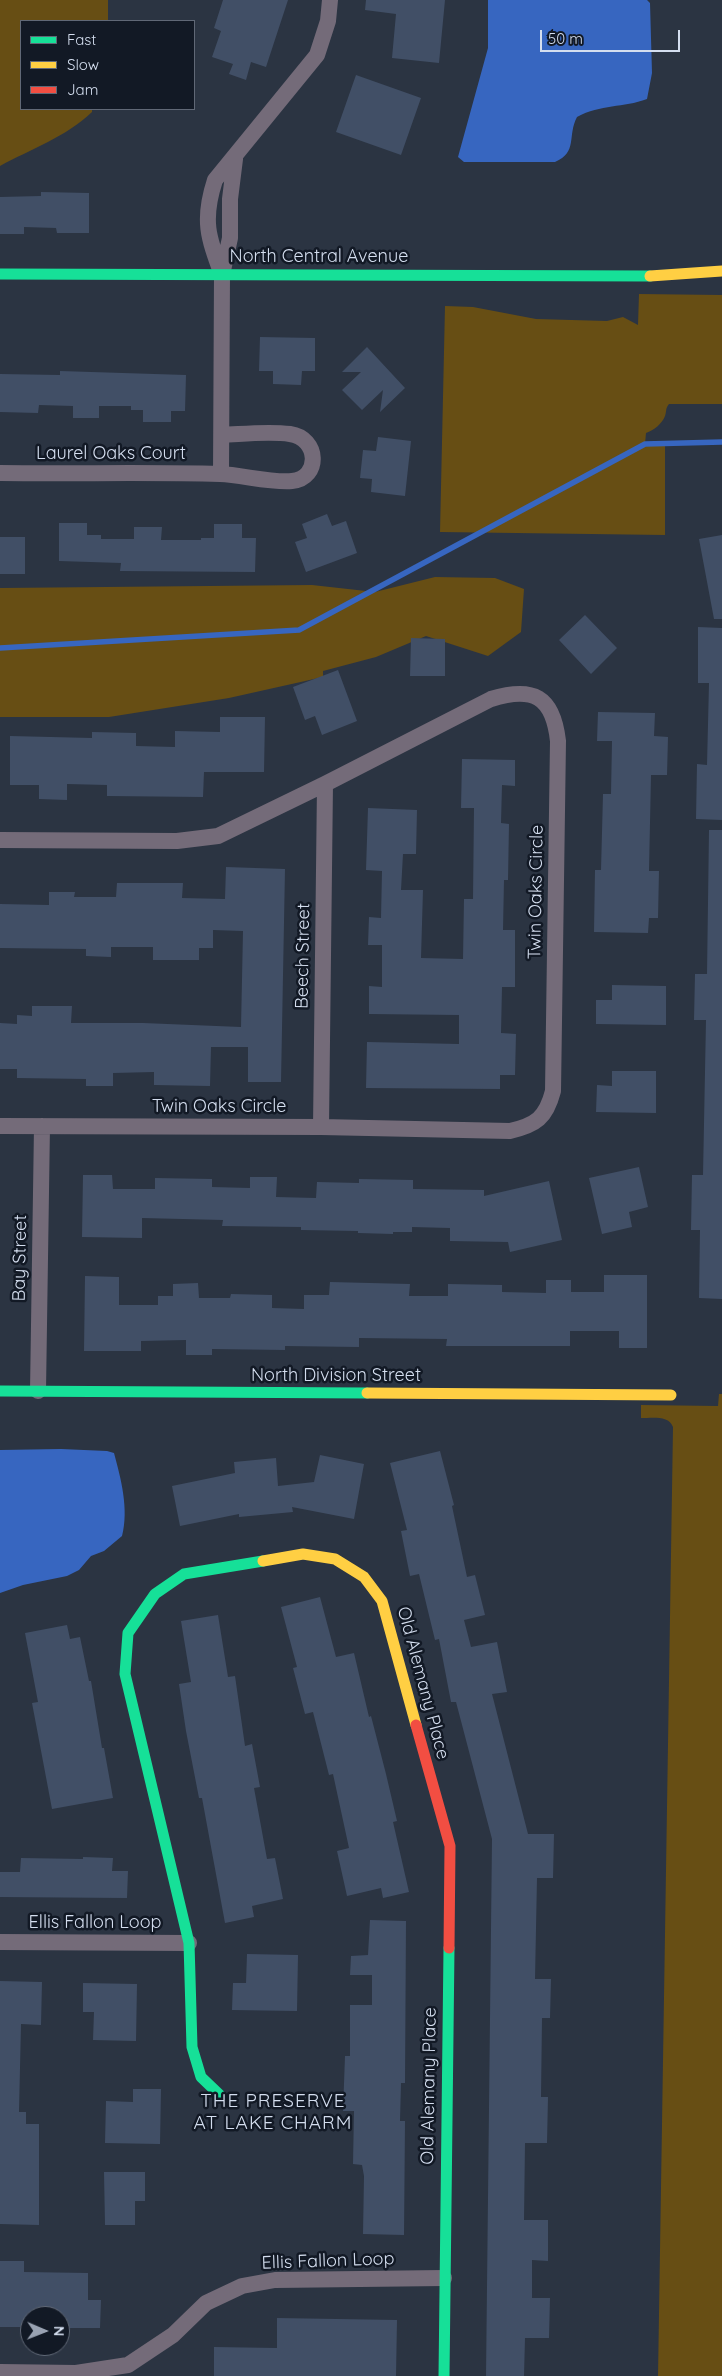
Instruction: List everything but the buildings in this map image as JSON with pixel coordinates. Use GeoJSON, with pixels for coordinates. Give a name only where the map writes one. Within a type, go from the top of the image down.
{"type":"FeatureCollection","features":[{"type":"Feature","properties":{"kind":"street"},"geometry":{"type":"LineString","coordinates":[[221,474],[222,275],[230,238],[230,199],[234,159],[317,56],[328,21],[330,0]]}},
{"type":"Feature","properties":{"kind":"street","name":"North Central Avenue"},"geometry":{"type":"LineString","coordinates":[[0,274],[638,278],[722,271]]}},
{"type":"Feature","properties":{"kind":"street","name":"Laurel Oaks Court"},"geometry":{"type":"LineString","coordinates":[[0,473],[221,474],[293,481],[306,475],[312,465],[313,451],[306,440],[291,434],[222,434]]}},
{"type":"Feature","properties":{"kind":"street","name":"Twin Oaks Circle"},"geometry":{"type":"LineString","coordinates":[[0,840],[177,841],[199,840],[218,836],[325,784],[491,699],[508,694],[523,693],[540,698],[556,721],[558,740],[553,1091],[549,1106],[541,1119],[526,1128],[510,1131],[321,1127],[0,1126]]}},
{"type":"Feature","properties":{"kind":"street","name":"Beech Street"},"geometry":{"type":"LineString","coordinates":[[321,1127],[325,784]]}},
{"type":"Feature","properties":{"kind":"street","name":"Bay Street"},"geometry":{"type":"LineString","coordinates":[[38,1391],[42,1126]]}},
{"type":"Feature","properties":{"kind":"street","name":"North Division Street"},"geometry":{"type":"LineString","coordinates":[[0,1391],[671,1396]]}},
{"type":"Feature","properties":{"kind":"street","name":"Old Alemany Place"},"geometry":{"type":"LineString","coordinates":[[224,2100],[201,2077],[192,2047],[189,1943],[126,1674],[128,1633],[154,1594],[184,1574],[303,1554],[335,1559],[364,1577],[382,1601],[450,1846],[444,2376]]}},
{"type":"Feature","properties":{"kind":"street","name":"Ellis Fallon Loop"},"geometry":{"type":"LineString","coordinates":[[0,1942],[189,1943]]}},
{"type":"Feature","properties":{"kind":"street","name":"Ellis Fallon Loop"},"geometry":{"type":"LineString","coordinates":[[0,2372],[76,2373],[128,2365],[173,2335],[206,2303],[242,2286],[275,2280],[444,2278]]}},
{"type":"Feature","properties":{"kind":"shaded area"},"geometry":{"type":"Polygon","coordinates":[[[0,0],[108,0],[108,20],[20,20],[20,110],[92,110],[92,112],[60,136],[0,166],[0,0]]]}},
{"type":"Feature","properties":{"kind":"shaded area"},"geometry":{"type":"Polygon","coordinates":[[[639,294],[722,295],[722,404],[669,404],[662,422],[646,433],[645,444],[665,444],[665,535],[440,532],[445,306],[473,307],[536,319],[607,321],[623,317],[638,325],[639,294]]]}},
{"type":"Feature","properties":{"kind":"shaded area"},"geometry":{"type":"Polygon","coordinates":[[[435,577],[495,578],[524,589],[521,632],[488,656],[426,636],[376,657],[323,671],[323,677],[229,698],[109,717],[0,717],[0,588],[312,585],[375,592],[435,577]]]}},
{"type":"Feature","properties":{"kind":"shaded area"},"geometry":{"type":"Polygon","coordinates":[[[719,1394],[722,1394],[722,2376],[658,2376],[673,1427],[671,1423],[664,1419],[641,1418],[641,1405],[718,1406],[719,1394]]]}},
{"type":"Feature","properties":{"kind":"water"},"geometry":{"type":"Polygon","coordinates":[[[488,0],[647,0],[650,3],[652,73],[647,99],[595,110],[577,117],[567,153],[555,162],[464,162],[458,157],[488,48],[488,0]]]}},
{"type":"Feature","properties":{"kind":"water"},"geometry":{"type":"Polygon","coordinates":[[[61,1449],[114,1453],[125,1515],[122,1536],[104,1551],[91,1556],[79,1570],[67,1576],[23,1585],[0,1593],[0,1450],[61,1449]]]}},
{"type":"Feature","properties":{"kind":"waterway"},"geometry":{"type":"LineString","coordinates":[[0,648],[299,630],[645,444],[722,442]]}},
{"type":"Feature","properties":{"kind":"traffic: fast"},"geometry":{"type":"LineString","coordinates":[[0,274],[650,276]]}},
{"type":"Feature","properties":{"kind":"traffic: fast"},"geometry":{"type":"LineString","coordinates":[[0,1391],[367,1393]]}},
{"type":"Feature","properties":{"kind":"traffic: fast"},"geometry":{"type":"LineString","coordinates":[[224,2099],[201,2077],[192,2047],[189,1943],[125,1674],[128,1633],[155,1594],[184,1574],[263,1561]]}},
{"type":"Feature","properties":{"kind":"traffic: fast"},"geometry":{"type":"LineString","coordinates":[[444,2376],[449,1948]]}},
{"type":"Feature","properties":{"kind":"traffic: slow"},"geometry":{"type":"LineString","coordinates":[[650,276],[722,271]]}},
{"type":"Feature","properties":{"kind":"traffic: slow"},"geometry":{"type":"LineString","coordinates":[[367,1393],[671,1395]]}},
{"type":"Feature","properties":{"kind":"traffic: slow"},"geometry":{"type":"LineString","coordinates":[[263,1561],[303,1554],[335,1559],[364,1577],[382,1601],[416,1725]]}},
{"type":"Feature","properties":{"kind":"traffic: jam"},"geometry":{"type":"LineString","coordinates":[[416,1725],[450,1846],[449,1948]]}},
{"type":"Feature","properties":{"kind":"district","name":"THE PRESERVE AT LAKE CHARM"},"geometry":{"type":"Point","coordinates":[273,2112]}}]}
